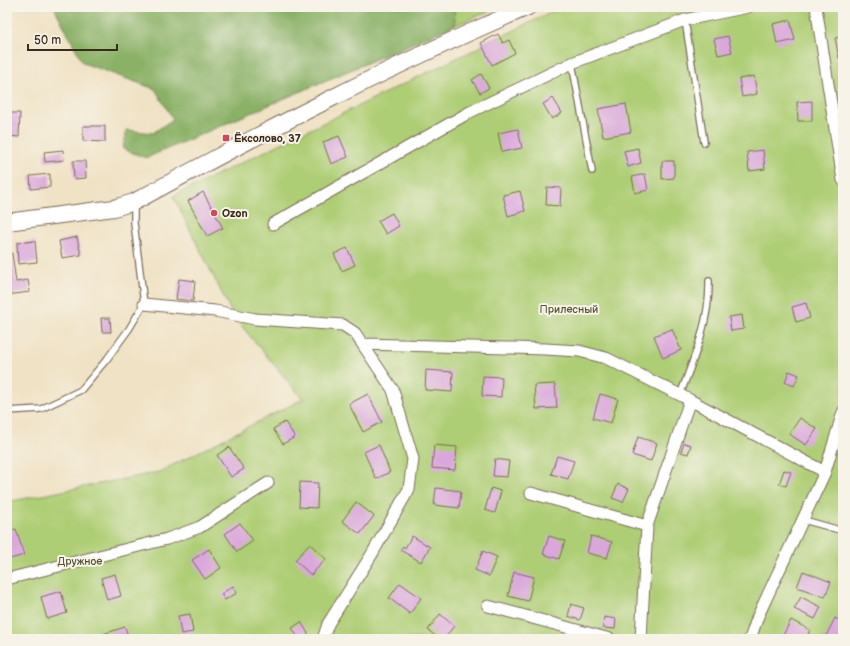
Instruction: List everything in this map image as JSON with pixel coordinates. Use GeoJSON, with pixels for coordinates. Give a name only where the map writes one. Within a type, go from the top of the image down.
{"type":"FeatureCollection","features":[{"type":"Feature","properties":{"kind":"street"},"geometry":{"type":"LineString","coordinates":[[7,222],[114,208],[134,202],[310,108],[463,34],[528,7]]}},
{"type":"Feature","properties":{"kind":"street"},"geometry":{"type":"LineString","coordinates":[[273,224],[470,112],[572,63],[685,20],[748,7]]}},
{"type":"Feature","properties":{"kind":"street"},"geometry":{"type":"LineString","coordinates":[[816,7],[843,180]]}},
{"type":"Feature","properties":{"kind":"street"},"geometry":{"type":"LineString","coordinates":[[144,304],[215,310],[255,319],[343,325],[355,333],[364,344],[393,390],[413,458],[409,489],[372,554],[328,624],[323,639]]}},
{"type":"Feature","properties":{"kind":"street"},"geometry":{"type":"LineString","coordinates":[[364,344],[579,352],[606,358],[685,397],[825,472]]}},
{"type":"Feature","properties":{"kind":"street"},"geometry":{"type":"LineString","coordinates":[[641,639],[647,526],[685,397]]}},
{"type":"Feature","properties":{"kind":"street"},"geometry":{"type":"LineString","coordinates":[[750,639],[758,616],[804,520],[825,472],[843,412]]}},
{"type":"Feature","properties":{"kind":"street"},"geometry":{"type":"LineString","coordinates":[[7,579],[167,539],[200,527],[268,483]]}},
{"type":"Feature","properties":{"kind":"street"},"geometry":{"type":"LineString","coordinates":[[531,493],[647,526]]}},
{"type":"Feature","properties":{"kind":"street"},"geometry":{"type":"LineString","coordinates":[[488,606],[610,639]]}},
{"type":"Feature","properties":{"kind":"lane"},"geometry":{"type":"LineString","coordinates":[[685,20],[704,142]]}},
{"type":"Feature","properties":{"kind":"lane"},"geometry":{"type":"LineString","coordinates":[[572,63],[592,171]]}},
{"type":"Feature","properties":{"kind":"lane"},"geometry":{"type":"LineString","coordinates":[[7,411],[41,408],[81,390],[107,359],[129,329],[144,304],[134,223],[134,202]]}},
{"type":"Feature","properties":{"kind":"lane"},"geometry":{"type":"LineString","coordinates":[[685,397],[700,342],[709,296],[709,281]]}},
{"type":"Feature","properties":{"kind":"lane"},"geometry":{"type":"LineString","coordinates":[[804,520],[843,531]]}},
{"type":"Feature","properties":{"kind":"green space"},"geometry":{"type":"Polygon","coordinates":[[[54,7],[454,7],[455,25],[146,158],[123,149],[126,130],[153,133],[173,119],[155,89],[83,63],[54,7]]]}},
{"type":"Feature","properties":{"kind":"green space"},"geometry":{"type":"Polygon","coordinates":[[[454,7],[501,7],[455,25],[454,7]]]}},
{"type":"Feature","properties":{"kind":"green space","name":"Прилесный"},"geometry":{"type":"Polygon","coordinates":[[[562,7],[843,7],[843,639],[7,639],[7,502],[159,472],[303,399],[234,317],[173,196],[562,7]]]}},
{"type":"Feature","properties":{"kind":"building"},"geometry":{"type":"Polygon","coordinates":[[[790,20],[795,40],[777,44],[773,24],[790,20]]]}},
{"type":"Feature","properties":{"kind":"building"},"geometry":{"type":"Polygon","coordinates":[[[498,34],[503,43],[509,40],[515,53],[492,65],[481,43],[498,34]]]}},
{"type":"Feature","properties":{"kind":"building"},"geometry":{"type":"Polygon","coordinates":[[[728,36],[732,52],[718,55],[714,39],[728,36]]]}},
{"type":"Feature","properties":{"kind":"building"},"geometry":{"type":"Polygon","coordinates":[[[843,37],[843,57],[839,58],[835,38],[843,37]]]}},
{"type":"Feature","properties":{"kind":"building"},"geometry":{"type":"Polygon","coordinates":[[[481,74],[489,88],[480,93],[472,80],[481,74]]]}},
{"type":"Feature","properties":{"kind":"building"},"geometry":{"type":"Polygon","coordinates":[[[754,76],[757,94],[742,97],[739,79],[754,76]]]}},
{"type":"Feature","properties":{"kind":"building"},"geometry":{"type":"Polygon","coordinates":[[[553,98],[562,113],[552,119],[543,104],[553,98]]]}},
{"type":"Feature","properties":{"kind":"building"},"geometry":{"type":"Polygon","coordinates":[[[812,101],[812,121],[798,121],[797,102],[812,101]]]}},
{"type":"Feature","properties":{"kind":"building"},"geometry":{"type":"Polygon","coordinates":[[[626,104],[631,132],[603,137],[598,109],[626,104]]]}},
{"type":"Feature","properties":{"kind":"building"},"geometry":{"type":"Polygon","coordinates":[[[9,113],[20,113],[19,137],[8,136],[9,113]]]}},
{"type":"Feature","properties":{"kind":"building"},"geometry":{"type":"Polygon","coordinates":[[[83,126],[105,126],[105,142],[83,141],[83,126]]]}},
{"type":"Feature","properties":{"kind":"building"},"geometry":{"type":"Polygon","coordinates":[[[518,129],[522,148],[502,152],[498,133],[518,129]]]}},
{"type":"Feature","properties":{"kind":"building"},"geometry":{"type":"Polygon","coordinates":[[[339,136],[348,157],[331,164],[323,142],[339,136]]]}},
{"type":"Feature","properties":{"kind":"building"},"geometry":{"type":"Polygon","coordinates":[[[638,148],[641,163],[628,167],[624,151],[638,148]]]}},
{"type":"Feature","properties":{"kind":"building"},"geometry":{"type":"Polygon","coordinates":[[[63,150],[64,160],[45,162],[44,152],[63,150]]]}},
{"type":"Feature","properties":{"kind":"building"},"geometry":{"type":"Polygon","coordinates":[[[763,150],[765,169],[749,171],[747,152],[763,150]]]}},
{"type":"Feature","properties":{"kind":"building"},"geometry":{"type":"Polygon","coordinates":[[[73,161],[85,161],[86,178],[74,179],[73,161]]]}},
{"type":"Feature","properties":{"kind":"building"},"geometry":{"type":"Polygon","coordinates":[[[662,161],[674,161],[674,178],[662,179],[662,161]]]}},
{"type":"Feature","properties":{"kind":"building"},"geometry":{"type":"Polygon","coordinates":[[[50,174],[50,187],[31,189],[30,176],[50,174]]]}},
{"type":"Feature","properties":{"kind":"building"},"geometry":{"type":"Polygon","coordinates":[[[645,174],[648,190],[635,193],[632,177],[645,174]]]}},
{"type":"Feature","properties":{"kind":"building"},"geometry":{"type":"Polygon","coordinates":[[[547,187],[561,188],[560,206],[546,205],[547,187]]]}},
{"type":"Feature","properties":{"kind":"building"},"geometry":{"type":"Polygon","coordinates":[[[520,191],[525,211],[508,216],[503,195],[520,191]]]}},
{"type":"Feature","properties":{"kind":"building"},"geometry":{"type":"Polygon","coordinates":[[[203,192],[223,228],[207,236],[188,201],[203,192]]]}},
{"type":"Feature","properties":{"kind":"building"},"geometry":{"type":"Polygon","coordinates":[[[392,213],[399,226],[386,234],[378,221],[392,213]]]}},
{"type":"Feature","properties":{"kind":"building"},"geometry":{"type":"Polygon","coordinates":[[[77,237],[81,255],[62,258],[59,241],[77,237]]]}},
{"type":"Feature","properties":{"kind":"building"},"geometry":{"type":"Polygon","coordinates":[[[35,241],[37,262],[18,264],[17,243],[35,241]]]}},
{"type":"Feature","properties":{"kind":"building"},"geometry":{"type":"Polygon","coordinates":[[[347,248],[355,265],[342,271],[334,254],[347,248]]]}},
{"type":"Feature","properties":{"kind":"building"},"geometry":{"type":"Polygon","coordinates":[[[7,253],[12,253],[16,282],[28,280],[30,292],[7,295],[7,253]]]}},
{"type":"Feature","properties":{"kind":"building"},"geometry":{"type":"Polygon","coordinates":[[[179,279],[195,281],[193,301],[176,299],[179,279]]]}},
{"type":"Feature","properties":{"kind":"building"},"geometry":{"type":"Polygon","coordinates":[[[806,303],[810,318],[796,322],[792,307],[806,303]]]}},
{"type":"Feature","properties":{"kind":"building"},"geometry":{"type":"Polygon","coordinates":[[[742,315],[744,329],[731,331],[729,317],[742,315]]]}},
{"type":"Feature","properties":{"kind":"building"},"geometry":{"type":"Polygon","coordinates":[[[101,318],[110,318],[111,332],[102,332],[101,318]]]}},
{"type":"Feature","properties":{"kind":"building"},"geometry":{"type":"Polygon","coordinates":[[[672,329],[681,350],[663,358],[654,336],[672,329]]]}},
{"type":"Feature","properties":{"kind":"building"},"geometry":{"type":"Polygon","coordinates":[[[426,370],[453,372],[452,392],[425,390],[426,370]]]}},
{"type":"Feature","properties":{"kind":"building"},"geometry":{"type":"Polygon","coordinates":[[[789,371],[799,375],[794,386],[785,382],[789,371]]]}},
{"type":"Feature","properties":{"kind":"building"},"geometry":{"type":"Polygon","coordinates":[[[483,376],[502,377],[501,397],[482,396],[483,376]]]}},
{"type":"Feature","properties":{"kind":"building"},"geometry":{"type":"Polygon","coordinates":[[[555,384],[557,408],[536,409],[534,385],[555,384]]]}},
{"type":"Feature","properties":{"kind":"building"},"geometry":{"type":"Polygon","coordinates":[[[368,394],[382,422],[363,432],[349,404],[368,394]]]}},
{"type":"Feature","properties":{"kind":"building"},"geometry":{"type":"Polygon","coordinates":[[[600,394],[618,399],[611,423],[593,418],[600,394]]]}},
{"type":"Feature","properties":{"kind":"building"},"geometry":{"type":"Polygon","coordinates":[[[800,418],[817,429],[806,445],[789,434],[800,418]]]}},
{"type":"Feature","properties":{"kind":"building"},"geometry":{"type":"Polygon","coordinates":[[[285,422],[295,437],[283,444],[273,429],[285,422]]]}},
{"type":"Feature","properties":{"kind":"building"},"geometry":{"type":"Polygon","coordinates":[[[638,437],[657,443],[651,461],[632,455],[638,437]]]}},
{"type":"Feature","properties":{"kind":"building"},"geometry":{"type":"Polygon","coordinates":[[[684,443],[691,445],[688,454],[681,452],[684,443]]]}},
{"type":"Feature","properties":{"kind":"building"},"geometry":{"type":"Polygon","coordinates":[[[379,445],[390,472],[376,479],[364,452],[379,445]]]}},
{"type":"Feature","properties":{"kind":"building"},"geometry":{"type":"Polygon","coordinates":[[[434,445],[457,447],[455,470],[432,468],[434,445]]]}},
{"type":"Feature","properties":{"kind":"building"},"geometry":{"type":"Polygon","coordinates":[[[229,447],[244,469],[231,477],[217,455],[229,447]]]}},
{"type":"Feature","properties":{"kind":"building"},"geometry":{"type":"Polygon","coordinates":[[[557,456],[574,461],[568,479],[551,474],[557,456]]]}},
{"type":"Feature","properties":{"kind":"building"},"geometry":{"type":"Polygon","coordinates":[[[495,459],[509,461],[507,477],[493,476],[495,459]]]}},
{"type":"Feature","properties":{"kind":"building"},"geometry":{"type":"Polygon","coordinates":[[[784,470],[791,472],[786,486],[779,484],[784,470]]]}},
{"type":"Feature","properties":{"kind":"building"},"geometry":{"type":"Polygon","coordinates":[[[300,482],[318,483],[317,508],[299,507],[300,482]]]}},
{"type":"Feature","properties":{"kind":"building"},"geometry":{"type":"Polygon","coordinates":[[[618,484],[629,489],[623,502],[612,498],[618,484]]]}},
{"type":"Feature","properties":{"kind":"building"},"geometry":{"type":"Polygon","coordinates":[[[436,488],[461,491],[459,508],[434,505],[436,488]]]}},
{"type":"Feature","properties":{"kind":"building"},"geometry":{"type":"Polygon","coordinates":[[[491,488],[501,491],[495,513],[485,510],[491,488]]]}},
{"type":"Feature","properties":{"kind":"building"},"geometry":{"type":"Polygon","coordinates":[[[356,502],[374,516],[360,534],[342,521],[356,502]]]}},
{"type":"Feature","properties":{"kind":"building"},"geometry":{"type":"Polygon","coordinates":[[[240,523],[253,541],[237,552],[225,534],[240,523]]]}},
{"type":"Feature","properties":{"kind":"building"},"geometry":{"type":"Polygon","coordinates":[[[16,529],[24,555],[7,560],[7,532],[16,529]]]}},
{"type":"Feature","properties":{"kind":"building"},"geometry":{"type":"Polygon","coordinates":[[[412,536],[430,547],[421,562],[400,550],[403,546],[405,548],[412,536]]]}},
{"type":"Feature","properties":{"kind":"building"},"geometry":{"type":"Polygon","coordinates":[[[549,536],[565,541],[559,559],[543,554],[549,536]]]}},
{"type":"Feature","properties":{"kind":"building"},"geometry":{"type":"Polygon","coordinates":[[[591,536],[612,542],[607,558],[587,553],[591,536]]]}},
{"type":"Feature","properties":{"kind":"building"},"geometry":{"type":"Polygon","coordinates":[[[310,544],[326,559],[311,575],[295,560],[310,544]]]}},
{"type":"Feature","properties":{"kind":"building"},"geometry":{"type":"Polygon","coordinates":[[[209,549],[221,568],[205,579],[192,560],[209,549]]]}},
{"type":"Feature","properties":{"kind":"building"},"geometry":{"type":"Polygon","coordinates":[[[483,551],[497,557],[489,576],[475,570],[483,551]]]}},
{"type":"Feature","properties":{"kind":"building"},"geometry":{"type":"Polygon","coordinates":[[[803,571],[831,582],[825,597],[797,587],[803,571]]]}},
{"type":"Feature","properties":{"kind":"building"},"geometry":{"type":"Polygon","coordinates":[[[514,572],[534,577],[528,601],[508,596],[514,572]]]}},
{"type":"Feature","properties":{"kind":"building"},"geometry":{"type":"Polygon","coordinates":[[[115,574],[121,596],[107,600],[101,578],[115,574]]]}},
{"type":"Feature","properties":{"kind":"building"},"geometry":{"type":"Polygon","coordinates":[[[400,583],[421,598],[410,614],[389,598],[400,583]]]}},
{"type":"Feature","properties":{"kind":"building"},"geometry":{"type":"Polygon","coordinates":[[[233,586],[237,593],[225,600],[221,594],[233,586]]]}},
{"type":"Feature","properties":{"kind":"building"},"geometry":{"type":"Polygon","coordinates":[[[61,591],[67,613],[47,619],[41,597],[61,591]]]}},
{"type":"Feature","properties":{"kind":"building"},"geometry":{"type":"Polygon","coordinates":[[[801,597],[821,607],[815,619],[794,609],[801,597]]]}},
{"type":"Feature","properties":{"kind":"building"},"geometry":{"type":"Polygon","coordinates":[[[571,604],[584,608],[580,620],[568,616],[571,604]]]}},
{"type":"Feature","properties":{"kind":"building"},"geometry":{"type":"Polygon","coordinates":[[[190,614],[193,632],[181,634],[178,616],[190,614]]]}},
{"type":"Feature","properties":{"kind":"building"},"geometry":{"type":"Polygon","coordinates":[[[440,614],[454,626],[444,639],[439,639],[428,630],[440,614]]]}},
{"type":"Feature","properties":{"kind":"building"},"geometry":{"type":"Polygon","coordinates":[[[604,617],[616,619],[615,629],[603,628],[604,617]]]}},
{"type":"Feature","properties":{"kind":"building"},"geometry":{"type":"Polygon","coordinates":[[[835,618],[843,622],[843,630],[838,639],[827,639],[825,638],[835,618]]]}},
{"type":"Feature","properties":{"kind":"building"},"geometry":{"type":"Polygon","coordinates":[[[791,620],[810,630],[806,639],[781,639],[791,620]]]}},
{"type":"Feature","properties":{"kind":"building"},"geometry":{"type":"Polygon","coordinates":[[[301,622],[309,635],[303,639],[299,639],[292,628],[301,622]]]}},
{"type":"Feature","properties":{"kind":"building"},"geometry":{"type":"Polygon","coordinates":[[[125,627],[129,639],[105,639],[103,634],[125,627]]]}},
{"type":"Feature","properties":{"kind":"place","name":"Ёксолово, 37"},"geometry":{"type":"Point","coordinates":[226,138]}},
{"type":"Feature","properties":{"kind":"place","name":"Ozon"},"geometry":{"type":"Point","coordinates":[214,213]}},
{"type":"Feature","properties":{"kind":"park label","name":"Дружное"},"geometry":{"type":"Point","coordinates":[80,561]}}]}
